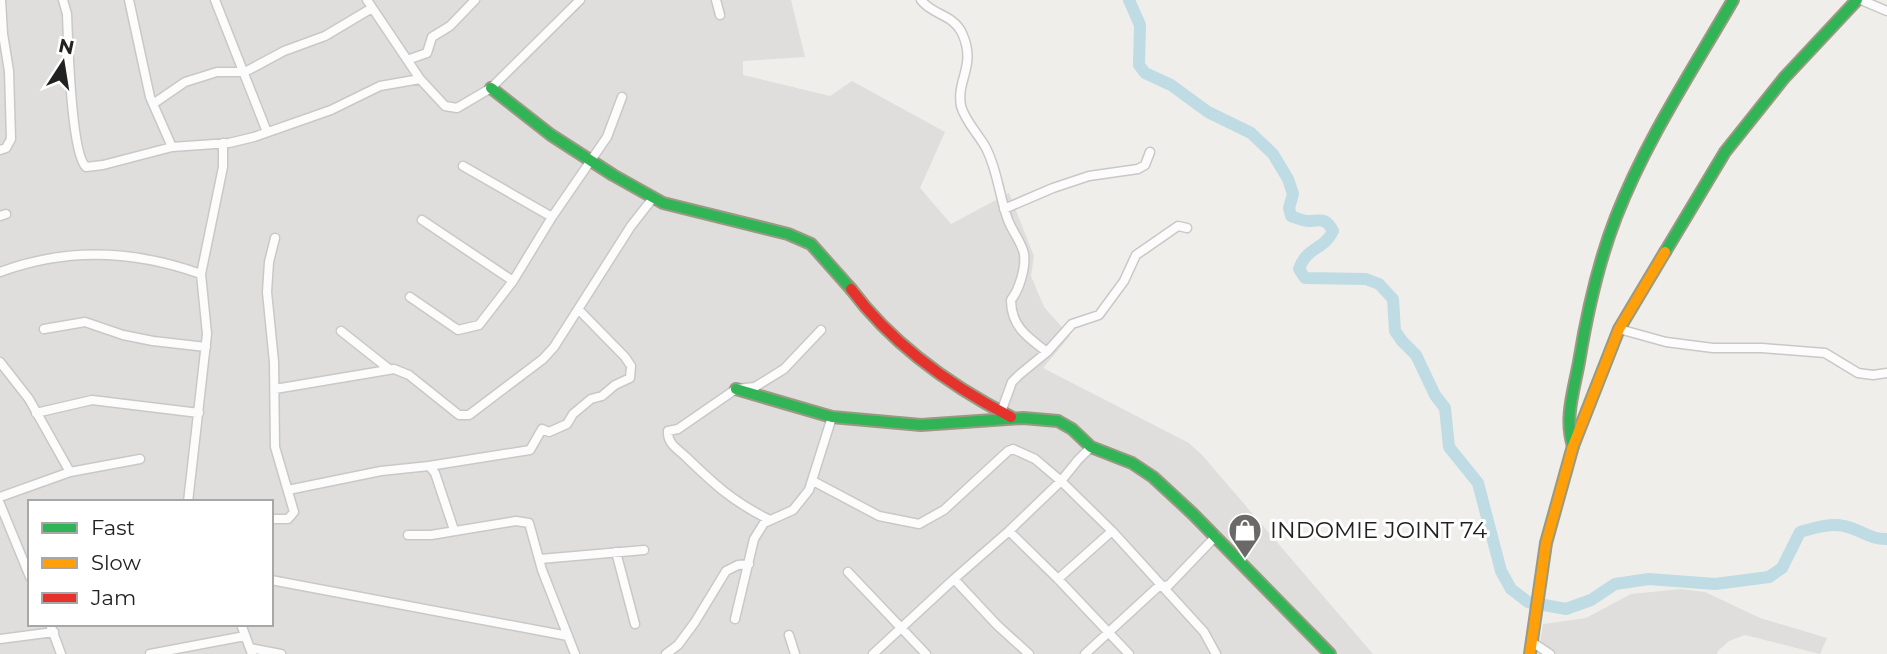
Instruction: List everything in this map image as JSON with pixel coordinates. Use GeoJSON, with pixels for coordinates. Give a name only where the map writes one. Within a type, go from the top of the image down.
{"type":"FeatureCollection","features":[{"type":"Feature","properties":{"kind":"street"},"geometry":{"type":"LineString","coordinates":[[0,150],[6,148],[11,139],[4,72],[1,0]]}},
{"type":"Feature","properties":{"kind":"street"},"geometry":{"type":"LineString","coordinates":[[63,0],[72,109],[82,164],[90,167],[172,146],[223,143],[267,132],[331,110],[380,86],[420,79]]}},
{"type":"Feature","properties":{"kind":"street"},"geometry":{"type":"LineString","coordinates":[[129,0],[153,104],[172,146]]}},
{"type":"Feature","properties":{"kind":"street"},"geometry":{"type":"LineString","coordinates":[[215,0],[267,132]]}},
{"type":"Feature","properties":{"kind":"street"},"geometry":{"type":"LineString","coordinates":[[407,60],[427,54],[432,37],[450,26],[475,0]]}},
{"type":"Feature","properties":{"kind":"street"},"geometry":{"type":"LineString","coordinates":[[153,104],[186,82],[217,72],[245,72],[284,51],[325,36],[368,2],[420,79],[439,101],[452,108],[462,107],[491,88],[580,0]]}},
{"type":"Feature","properties":{"kind":"street"},"geometry":{"type":"LineString","coordinates":[[716,0],[720,15]]}},
{"type":"Feature","properties":{"kind":"street"},"geometry":{"type":"LineString","coordinates":[[921,0],[928,8],[950,18],[963,35],[968,58],[961,89],[962,110],[991,158],[1004,209],[1024,254],[1018,292],[1011,300],[1013,317],[1020,331],[1047,352]]}},
{"type":"Feature","properties":{"kind":"street"},"geometry":{"type":"LineString","coordinates":[[1573,446],[1568,421],[1582,339],[1609,237],[1624,197],[1651,144],[1733,0]]}},
{"type":"Feature","properties":{"kind":"street"},"geometry":{"type":"LineString","coordinates":[[1530,654],[1546,544],[1573,446],[1619,329],[1725,152],[1784,78],[1859,0],[1887,11]]}},
{"type":"Feature","properties":{"kind":"street"},"geometry":{"type":"LineString","coordinates":[[491,88],[526,117],[592,162],[653,198],[671,206],[803,239],[822,255],[867,310],[895,337],[968,395],[1013,418]]}},
{"type":"Feature","properties":{"kind":"street"},"geometry":{"type":"LineString","coordinates":[[410,297],[458,330],[480,325],[513,281],[551,217],[592,162],[607,137],[622,97]]}},
{"type":"Feature","properties":{"kind":"street"},"geometry":{"type":"LineString","coordinates":[[188,500],[206,346],[201,274],[223,167],[223,143]]}},
{"type":"Feature","properties":{"kind":"street"},"geometry":{"type":"LineString","coordinates":[[1004,209],[1089,176],[1138,169],[1145,165],[1150,152]]}},
{"type":"Feature","properties":{"kind":"street"},"geometry":{"type":"LineString","coordinates":[[463,166],[551,217]]}},
{"type":"Feature","properties":{"kind":"street"},"geometry":{"type":"LineString","coordinates":[[275,388],[390,369],[400,370],[459,415],[466,416],[543,359],[631,226],[653,198]]}},
{"type":"Feature","properties":{"kind":"street"},"geometry":{"type":"LineString","coordinates":[[422,219],[513,281]]}},
{"type":"Feature","properties":{"kind":"street"},"geometry":{"type":"LineString","coordinates":[[1001,412],[1015,379],[1047,352],[1072,324],[1098,315],[1124,281],[1136,255],[1178,226],[1187,228]]}},
{"type":"Feature","properties":{"kind":"street"},"geometry":{"type":"LineString","coordinates":[[273,519],[282,520],[293,516],[294,512],[275,447],[275,388],[267,292],[269,262],[275,238]]}},
{"type":"Feature","properties":{"kind":"street"},"geometry":{"type":"LineString","coordinates":[[0,272],[56,256],[108,253],[201,274]]}},
{"type":"Feature","properties":{"kind":"street"},"geometry":{"type":"LineString","coordinates":[[288,490],[370,473],[530,450],[542,429],[550,432],[567,424],[573,414],[591,399],[602,396],[629,378],[632,369],[625,357],[578,309]]}},
{"type":"Feature","properties":{"kind":"street"},"geometry":{"type":"LineString","coordinates":[[44,329],[85,321],[123,335],[206,346]]}},
{"type":"Feature","properties":{"kind":"street"},"geometry":{"type":"LineString","coordinates":[[1619,329],[1666,342],[1713,348],[1762,348],[1825,354],[1858,373],[1887,373]]}},
{"type":"Feature","properties":{"kind":"street"},"geometry":{"type":"LineString","coordinates":[[768,519],[745,508],[709,481],[669,442],[668,431],[678,429],[736,389],[755,387],[784,369],[821,330]]}},
{"type":"Feature","properties":{"kind":"street"},"geometry":{"type":"LineString","coordinates":[[341,331],[390,369]]}},
{"type":"Feature","properties":{"kind":"street"},"geometry":{"type":"LineString","coordinates":[[0,362],[29,399],[70,472]]}},
{"type":"Feature","properties":{"kind":"street"},"geometry":{"type":"LineString","coordinates":[[736,389],[832,417],[921,425],[1013,418],[1058,421],[1072,429],[1091,447],[1132,463],[1153,477],[1216,536],[1330,654]]}},
{"type":"Feature","properties":{"kind":"street"},"geometry":{"type":"LineString","coordinates":[[36,414],[92,400],[199,414]]}},
{"type":"Feature","properties":{"kind":"street"},"geometry":{"type":"LineString","coordinates":[[735,619],[754,540],[768,519],[793,510],[813,481],[832,417]]}},
{"type":"Feature","properties":{"kind":"street"},"geometry":{"type":"LineString","coordinates":[[873,654],[1009,531],[1061,481],[1091,447]]}},
{"type":"Feature","properties":{"kind":"street"},"geometry":{"type":"LineString","coordinates":[[813,481],[879,516],[919,524],[944,510],[1007,451],[1013,449],[1035,459],[1112,531],[1204,632],[1216,654]]}},
{"type":"Feature","properties":{"kind":"street"},"geometry":{"type":"LineString","coordinates":[[0,497],[70,472],[139,459]]}},
{"type":"Feature","properties":{"kind":"street"},"geometry":{"type":"LineString","coordinates":[[429,466],[435,473],[454,530]]}},
{"type":"Feature","properties":{"kind":"street"},"geometry":{"type":"LineString","coordinates":[[0,504],[26,557]]}},
{"type":"Feature","properties":{"kind":"street"},"geometry":{"type":"LineString","coordinates":[[408,535],[431,535],[524,522],[532,527],[540,559],[575,654]]}},
{"type":"Feature","properties":{"kind":"street"},"geometry":{"type":"LineString","coordinates":[[1009,531],[1129,654]]}},
{"type":"Feature","properties":{"kind":"street"},"geometry":{"type":"LineString","coordinates":[[1058,579],[1112,531]]}},
{"type":"Feature","properties":{"kind":"street"},"geometry":{"type":"LineString","coordinates":[[1160,584],[1168,586],[1216,536]]}},
{"type":"Feature","properties":{"kind":"street"},"geometry":{"type":"LineString","coordinates":[[540,559],[644,550]]}},
{"type":"Feature","properties":{"kind":"street"},"geometry":{"type":"LineString","coordinates":[[616,552],[635,624]]}},
{"type":"Feature","properties":{"kind":"street"},"geometry":{"type":"LineString","coordinates":[[666,654],[678,645],[695,622],[726,571],[738,565],[749,564]]}},
{"type":"Feature","properties":{"kind":"street"},"geometry":{"type":"LineString","coordinates":[[848,572],[926,654]]}},
{"type":"Feature","properties":{"kind":"street"},"geometry":{"type":"LineString","coordinates":[[954,579],[997,625],[1029,654]]}},
{"type":"Feature","properties":{"kind":"street"},"geometry":{"type":"LineString","coordinates":[[273,580],[568,636]]}},
{"type":"Feature","properties":{"kind":"street"},"geometry":{"type":"LineString","coordinates":[[1084,654],[1160,584]]}},
{"type":"Feature","properties":{"kind":"street"},"geometry":{"type":"LineString","coordinates":[[0,639],[52,626],[61,654]]}},
{"type":"Feature","properties":{"kind":"street"},"geometry":{"type":"LineString","coordinates":[[242,626],[251,651],[281,654]]}},
{"type":"Feature","properties":{"kind":"street"},"geometry":{"type":"LineString","coordinates":[[789,635],[795,654]]}},
{"type":"Feature","properties":{"kind":"street"},"geometry":{"type":"LineString","coordinates":[[150,654],[245,636]]}},
{"type":"Feature","properties":{"kind":"street"},"geometry":{"type":"LineString","coordinates":[[1532,642],[1550,654]]}},
{"type":"Feature","properties":{"kind":"shaded area"},"geometry":{"type":"Polygon","coordinates":[[[0,0],[791,0],[805,57],[743,61],[743,75],[830,96],[852,81],[945,132],[920,188],[951,224],[1009,193],[1034,256],[1031,276],[1044,307],[1070,336],[1043,368],[1189,443],[1373,654],[0,654],[0,0]]]}},
{"type":"Feature","properties":{"kind":"shaded area"},"geometry":{"type":"Polygon","coordinates":[[[1681,589],[1705,592],[1760,618],[1827,638],[1820,654],[1745,635],[1729,641],[1717,654],[1538,654],[1543,624],[1586,618],[1631,594],[1681,589]]]}},
{"type":"Feature","properties":{"kind":"waterway"},"geometry":{"type":"LineString","coordinates":[[1129,0],[1140,25],[1139,65],[1145,73],[1171,85],[1208,112],[1251,133],[1273,154],[1288,179],[1293,194],[1289,208],[1291,216],[1306,221],[1323,221],[1333,231],[1325,242],[1310,252],[1302,262],[1299,269],[1305,278],[1366,279],[1379,284],[1393,299],[1395,331],[1416,355],[1435,395],[1445,408],[1449,447],[1478,483],[1501,571],[1511,589],[1528,602],[1566,609],[1591,600],[1615,584],[1649,579],[1715,584],[1769,577],[1782,568],[1800,532],[1822,526],[1844,526],[1875,538],[1887,539]]}},
{"type":"Feature","properties":{"kind":"traffic: fast"},"geometry":{"type":"LineString","coordinates":[[1573,446],[1569,425],[1573,394],[1589,307],[1610,234],[1628,188],[1655,133],[1733,0]]}},
{"type":"Feature","properties":{"kind":"traffic: fast"},"geometry":{"type":"LineString","coordinates":[[1665,252],[1725,152],[1784,78],[1857,0]]}},
{"type":"Feature","properties":{"kind":"traffic: fast"},"geometry":{"type":"LineString","coordinates":[[491,88],[551,135],[663,203],[788,234],[811,244],[851,289]]}},
{"type":"Feature","properties":{"kind":"traffic: fast"},"geometry":{"type":"LineString","coordinates":[[736,389],[832,417],[921,425],[1023,418],[1058,421],[1072,429],[1091,447],[1132,463],[1153,477],[1193,514],[1330,654]]}},
{"type":"Feature","properties":{"kind":"traffic: slow"},"geometry":{"type":"LineString","coordinates":[[1530,654],[1546,543],[1573,446],[1619,329],[1665,252]]}},
{"type":"Feature","properties":{"kind":"traffic: jam"},"geometry":{"type":"LineString","coordinates":[[851,289],[885,328],[924,362],[966,392],[1011,417]]}},
{"type":"Feature","properties":{"kind":"place","name":"INDOMIE JOINT 74"},"geometry":{"type":"Point","coordinates":[1245,560]}}]}
